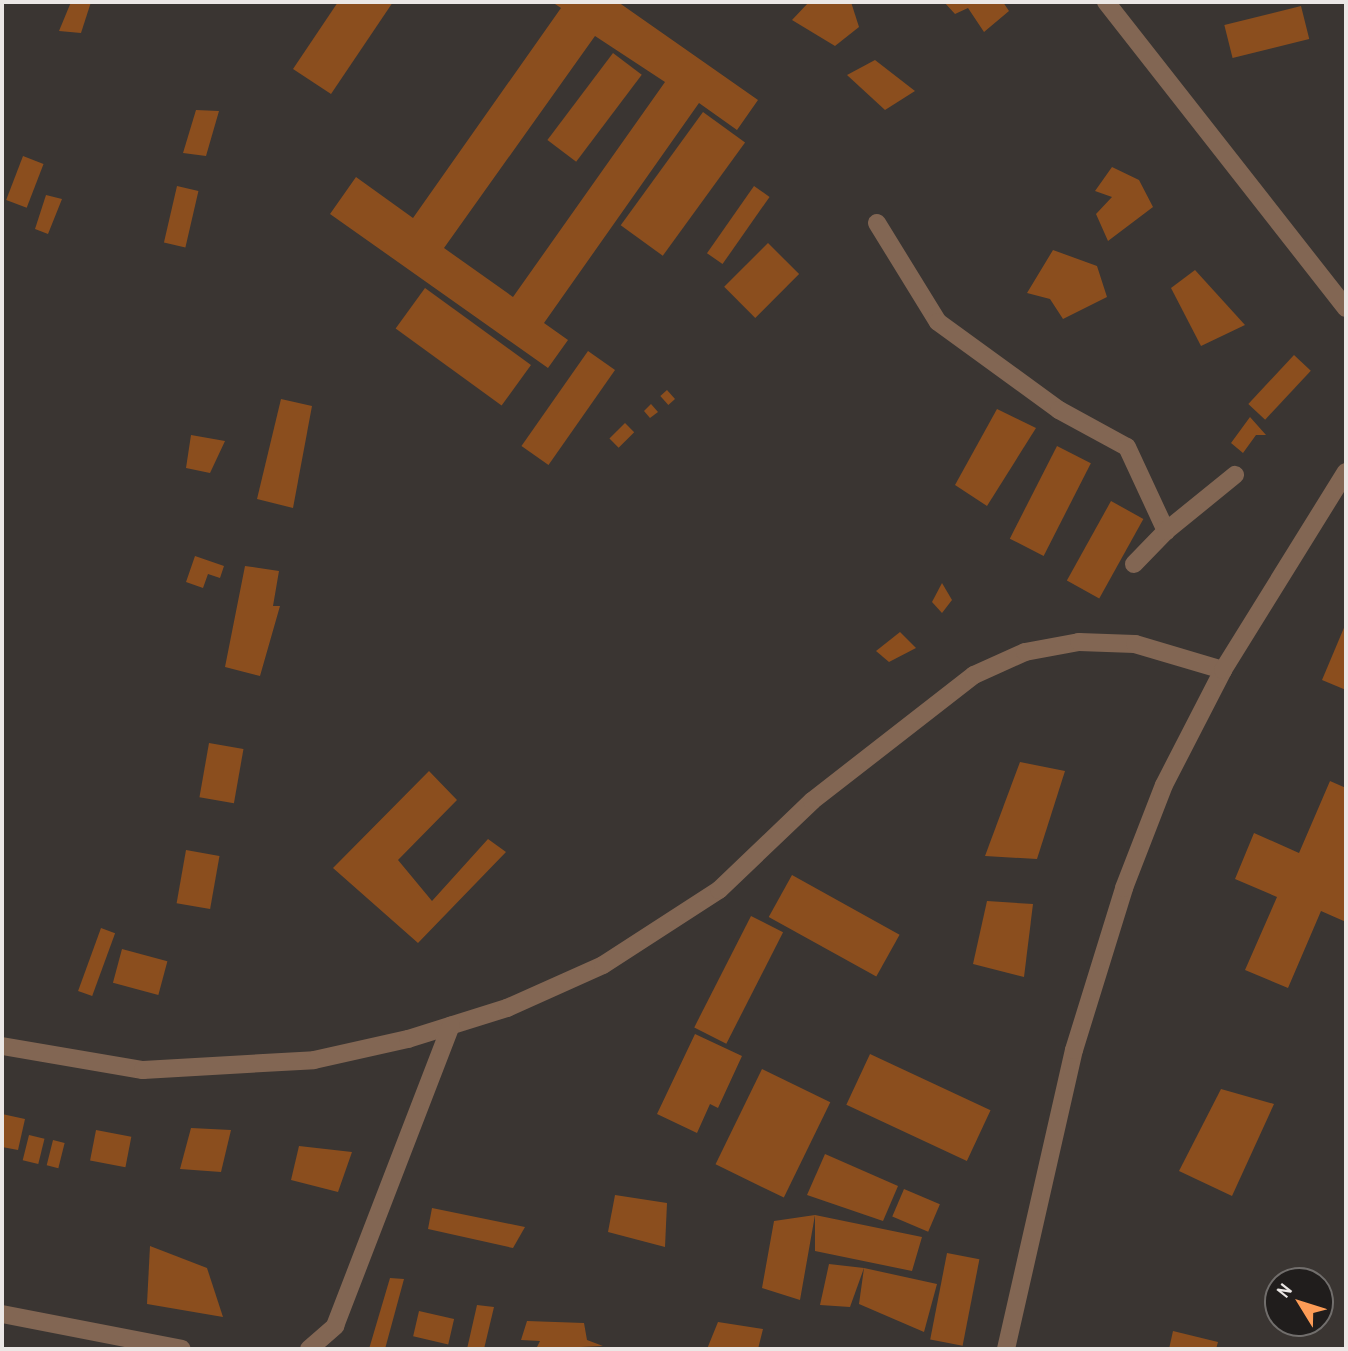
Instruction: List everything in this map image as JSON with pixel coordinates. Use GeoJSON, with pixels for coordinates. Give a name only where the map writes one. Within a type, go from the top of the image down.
{"type":"FeatureCollection","features":[{"type":"Feature","properties":{"kind":"street"},"geometry":{"type":"LineString","coordinates":[[1106,2],[1346,308]]}},
{"type":"Feature","properties":{"kind":"street"},"geometry":{"type":"LineString","coordinates":[[877,223],[938,322],[1059,410],[1127,447],[1166,531]]}},
{"type":"Feature","properties":{"kind":"street"},"geometry":{"type":"LineString","coordinates":[[1006,1349],[1074,1050],[1124,888],[1164,785],[1223,670],[1346,472]]}},
{"type":"Feature","properties":{"kind":"street"},"geometry":{"type":"LineString","coordinates":[[1134,564],[1166,531],[1235,475]]}},
{"type":"Feature","properties":{"kind":"street"},"geometry":{"type":"LineString","coordinates":[[2,1046],[143,1070],[217,1068],[314,1060],[451,1026],[603,965],[719,890],[811,801],[994,666],[1025,652],[1079,642],[1135,644],[1223,670]]}},
{"type":"Feature","properties":{"kind":"street"},"geometry":{"type":"LineString","coordinates":[[309,1349],[335,1326],[451,1026]]}},
{"type":"Feature","properties":{"kind":"street"},"geometry":{"type":"LineString","coordinates":[[2,1314],[182,1349]]}},
{"type":"Feature","properties":{"kind":"building"},"geometry":{"type":"Polygon","coordinates":[[[71,2],[91,2],[81,33],[59,31],[71,2]]]}},
{"type":"Feature","properties":{"kind":"building"},"geometry":{"type":"Polygon","coordinates":[[[338,2],[393,2],[331,94],[293,69],[338,2]]]}},
{"type":"Feature","properties":{"kind":"building"},"geometry":{"type":"Polygon","coordinates":[[[552,2],[618,2],[758,100],[737,130],[699,103],[544,323],[568,340],[548,368],[330,214],[356,177],[413,218],[561,8],[552,2]],[[595,36],[444,248],[513,297],[665,82],[595,36]]]}},
{"type":"Feature","properties":{"kind":"building"},"geometry":{"type":"Polygon","coordinates":[[[809,2],[851,2],[859,27],[835,46],[792,20],[809,2]]]}},
{"type":"Feature","properties":{"kind":"building"},"geometry":{"type":"Polygon","coordinates":[[[944,2],[1003,2],[1009,11],[984,32],[968,8],[955,14],[944,2]]]}},
{"type":"Feature","properties":{"kind":"building"},"geometry":{"type":"Polygon","coordinates":[[[1301,6],[1309,39],[1233,58],[1224,25],[1301,6]]]}},
{"type":"Feature","properties":{"kind":"building"},"geometry":{"type":"Polygon","coordinates":[[[613,53],[642,75],[576,162],[547,140],[613,53]]]}},
{"type":"Feature","properties":{"kind":"building"},"geometry":{"type":"Polygon","coordinates":[[[875,60],[915,91],[885,110],[847,75],[875,60]]]}},
{"type":"Feature","properties":{"kind":"building"},"geometry":{"type":"Polygon","coordinates":[[[196,110],[219,111],[206,156],[183,153],[196,110]]]}},
{"type":"Feature","properties":{"kind":"building"},"geometry":{"type":"Polygon","coordinates":[[[703,112],[745,143],[663,256],[621,225],[703,112]]]}},
{"type":"Feature","properties":{"kind":"building"},"geometry":{"type":"Polygon","coordinates":[[[23,156],[44,164],[27,208],[6,200],[23,156]]]}},
{"type":"Feature","properties":{"kind":"building"},"geometry":{"type":"Polygon","coordinates":[[[1112,167],[1139,180],[1153,207],[1108,241],[1096,214],[1112,197],[1095,191],[1112,167]]]}},
{"type":"Feature","properties":{"kind":"building"},"geometry":{"type":"Polygon","coordinates":[[[177,186],[198,191],[185,247],[164,243],[177,186]]]}},
{"type":"Feature","properties":{"kind":"building"},"geometry":{"type":"Polygon","coordinates":[[[754,186],[770,197],[723,264],[707,253],[754,186]]]}},
{"type":"Feature","properties":{"kind":"building"},"geometry":{"type":"Polygon","coordinates":[[[46,195],[62,199],[48,234],[35,229],[46,195]]]}},
{"type":"Feature","properties":{"kind":"building"},"geometry":{"type":"Polygon","coordinates":[[[768,243],[799,274],[755,318],[724,287],[768,243]]]}},
{"type":"Feature","properties":{"kind":"building"},"geometry":{"type":"Polygon","coordinates":[[[1053,250],[1097,266],[1107,297],[1063,319],[1050,299],[1027,293],[1053,250]]]}},
{"type":"Feature","properties":{"kind":"building"},"geometry":{"type":"Polygon","coordinates":[[[1195,270],[1245,325],[1201,346],[1171,288],[1195,270]]]}},
{"type":"Feature","properties":{"kind":"building"},"geometry":{"type":"Polygon","coordinates":[[[425,288],[531,365],[502,405],[396,328],[425,288]]]}},
{"type":"Feature","properties":{"kind":"building"},"geometry":{"type":"Polygon","coordinates":[[[588,351],[615,370],[548,465],[521,446],[588,351]]]}},
{"type":"Feature","properties":{"kind":"building"},"geometry":{"type":"Polygon","coordinates":[[[1294,355],[1311,371],[1265,420],[1248,404],[1294,355]]]}},
{"type":"Feature","properties":{"kind":"building"},"geometry":{"type":"Polygon","coordinates":[[[667,390],[675,399],[668,405],[660,396],[667,390]]]}},
{"type":"Feature","properties":{"kind":"building"},"geometry":{"type":"Polygon","coordinates":[[[281,399],[312,406],[293,508],[257,499],[281,399]]]}},
{"type":"Feature","properties":{"kind":"building"},"geometry":{"type":"Polygon","coordinates":[[[651,404],[658,412],[650,418],[644,411],[651,404]]]}},
{"type":"Feature","properties":{"kind":"building"},"geometry":{"type":"Polygon","coordinates":[[[997,409],[1036,428],[987,506],[955,485],[997,409]]]}},
{"type":"Feature","properties":{"kind":"building"},"geometry":{"type":"Polygon","coordinates":[[[1250,417],[1266,435],[1256,435],[1243,453],[1231,443],[1250,417]]]}},
{"type":"Feature","properties":{"kind":"building"},"geometry":{"type":"Polygon","coordinates":[[[625,423],[634,432],[619,448],[609,439],[625,423]]]}},
{"type":"Feature","properties":{"kind":"building"},"geometry":{"type":"Polygon","coordinates":[[[191,435],[225,441],[210,473],[186,468],[191,435]]]}},
{"type":"Feature","properties":{"kind":"building"},"geometry":{"type":"Polygon","coordinates":[[[1057,446],[1091,463],[1044,556],[1010,539],[1057,446]]]}},
{"type":"Feature","properties":{"kind":"building"},"geometry":{"type":"Polygon","coordinates":[[[1111,501],[1143,519],[1099,599],[1067,581],[1111,501]]]}},
{"type":"Feature","properties":{"kind":"building"},"geometry":{"type":"Polygon","coordinates":[[[195,556],[224,566],[220,578],[208,574],[203,588],[186,582],[195,556]]]}},
{"type":"Feature","properties":{"kind":"building"},"geometry":{"type":"Polygon","coordinates":[[[245,566],[279,571],[273,606],[280,606],[260,676],[225,667],[245,566]]]}},
{"type":"Feature","properties":{"kind":"building"},"geometry":{"type":"Polygon","coordinates":[[[942,583],[952,600],[942,613],[932,602],[942,583]]]}},
{"type":"Feature","properties":{"kind":"building"},"geometry":{"type":"Polygon","coordinates":[[[1346,623],[1346,690],[1322,680],[1346,623]]]}},
{"type":"Feature","properties":{"kind":"building"},"geometry":{"type":"Polygon","coordinates":[[[900,632],[916,648],[889,662],[876,651],[900,632]]]}},
{"type":"Feature","properties":{"kind":"building"},"geometry":{"type":"Polygon","coordinates":[[[209,743],[243,749],[234,803],[199,797],[209,743]]]}},
{"type":"Feature","properties":{"kind":"building"},"geometry":{"type":"Polygon","coordinates":[[[1020,762],[1065,771],[1037,859],[985,856],[1020,762]]]}},
{"type":"Feature","properties":{"kind":"building"},"geometry":{"type":"Polygon","coordinates":[[[429,771],[457,800],[398,860],[432,901],[488,839],[506,852],[418,943],[333,868],[429,771]]]}},
{"type":"Feature","properties":{"kind":"building"},"geometry":{"type":"Polygon","coordinates":[[[1330,781],[1346,788],[1346,922],[1321,911],[1288,988],[1245,970],[1277,897],[1235,879],[1254,833],[1299,853],[1330,781]]]}},
{"type":"Feature","properties":{"kind":"building"},"geometry":{"type":"Polygon","coordinates":[[[186,850],[219,856],[210,909],[177,903],[186,850]]]}},
{"type":"Feature","properties":{"kind":"building"},"geometry":{"type":"Polygon","coordinates":[[[792,875],[900,935],[876,977],[769,917],[792,875]]]}},
{"type":"Feature","properties":{"kind":"building"},"geometry":{"type":"Polygon","coordinates":[[[987,901],[1033,904],[1024,977],[973,964],[987,901]]]}},
{"type":"Feature","properties":{"kind":"building"},"geometry":{"type":"Polygon","coordinates":[[[751,916],[783,932],[726,1044],[694,1027],[751,916]]]}},
{"type":"Feature","properties":{"kind":"building"},"geometry":{"type":"Polygon","coordinates":[[[101,928],[115,933],[92,996],[78,991],[101,928]]]}},
{"type":"Feature","properties":{"kind":"building"},"geometry":{"type":"Polygon","coordinates":[[[122,949],[167,961],[158,995],[113,983],[122,949]]]}},
{"type":"Feature","properties":{"kind":"building"},"geometry":{"type":"Polygon","coordinates":[[[695,1034],[742,1056],[718,1108],[710,1104],[697,1133],[657,1114],[695,1034]]]}},
{"type":"Feature","properties":{"kind":"building"},"geometry":{"type":"Polygon","coordinates":[[[870,1054],[991,1110],[967,1161],[846,1105],[870,1054]]]}},
{"type":"Feature","properties":{"kind":"building"},"geometry":{"type":"Polygon","coordinates":[[[762,1069],[830,1102],[784,1198],[716,1164],[762,1069]]]}},
{"type":"Feature","properties":{"kind":"building"},"geometry":{"type":"Polygon","coordinates":[[[1221,1089],[1274,1104],[1232,1196],[1179,1171],[1221,1089]]]}},
{"type":"Feature","properties":{"kind":"building"},"geometry":{"type":"Polygon","coordinates":[[[2,1114],[25,1119],[18,1150],[2,1147],[2,1114]]]}},
{"type":"Feature","properties":{"kind":"building"},"geometry":{"type":"Polygon","coordinates":[[[191,1128],[231,1130],[221,1172],[180,1169],[191,1128]]]}},
{"type":"Feature","properties":{"kind":"building"},"geometry":{"type":"Polygon","coordinates":[[[96,1130],[131,1137],[125,1167],[90,1160],[96,1130]]]}},
{"type":"Feature","properties":{"kind":"building"},"geometry":{"type":"Polygon","coordinates":[[[29,1135],[45,1139],[38,1164],[23,1160],[29,1135]]]}},
{"type":"Feature","properties":{"kind":"building"},"geometry":{"type":"Polygon","coordinates":[[[53,1140],[65,1143],[58,1168],[47,1165],[53,1140]]]}},
{"type":"Feature","properties":{"kind":"building"},"geometry":{"type":"Polygon","coordinates":[[[299,1146],[352,1152],[338,1192],[291,1180],[299,1146]]]}},
{"type":"Feature","properties":{"kind":"building"},"geometry":{"type":"Polygon","coordinates":[[[825,1154],[898,1186],[883,1221],[807,1195],[825,1154]]]}},
{"type":"Feature","properties":{"kind":"building"},"geometry":{"type":"Polygon","coordinates":[[[904,1189],[940,1204],[928,1232],[892,1217],[904,1189]]]}},
{"type":"Feature","properties":{"kind":"building"},"geometry":{"type":"Polygon","coordinates":[[[615,1195],[667,1203],[665,1247],[608,1232],[615,1195]]]}},
{"type":"Feature","properties":{"kind":"building"},"geometry":{"type":"Polygon","coordinates":[[[432,1208],[525,1227],[513,1248],[428,1229],[432,1208]]]}},
{"type":"Feature","properties":{"kind":"building"},"geometry":{"type":"Polygon","coordinates":[[[815,1215],[922,1237],[912,1271],[815,1251],[815,1215]]]}},
{"type":"Feature","properties":{"kind":"building"},"geometry":{"type":"Polygon","coordinates":[[[815,1215],[800,1300],[762,1288],[774,1221],[815,1215]]]}},
{"type":"Feature","properties":{"kind":"building"},"geometry":{"type":"Polygon","coordinates":[[[150,1246],[207,1268],[223,1317],[147,1304],[150,1246]]]}},
{"type":"Feature","properties":{"kind":"building"},"geometry":{"type":"Polygon","coordinates":[[[947,1253],[979,1259],[963,1346],[930,1339],[947,1253]]]}},
{"type":"Feature","properties":{"kind":"building"},"geometry":{"type":"Polygon","coordinates":[[[829,1264],[864,1268],[850,1307],[820,1305],[829,1264]]]}},
{"type":"Feature","properties":{"kind":"building"},"geometry":{"type":"Polygon","coordinates":[[[864,1268],[937,1284],[924,1332],[859,1304],[864,1268]]]}},
{"type":"Feature","properties":{"kind":"building"},"geometry":{"type":"Polygon","coordinates":[[[390,1278],[404,1279],[385,1349],[369,1349],[390,1278]]]}},
{"type":"Feature","properties":{"kind":"building"},"geometry":{"type":"Polygon","coordinates":[[[477,1305],[494,1307],[484,1349],[467,1349],[477,1305]]]}},
{"type":"Feature","properties":{"kind":"building"},"geometry":{"type":"Polygon","coordinates":[[[419,1311],[454,1319],[448,1344],[413,1336],[419,1311]]]}},
{"type":"Feature","properties":{"kind":"building"},"geometry":{"type":"Polygon","coordinates":[[[527,1321],[584,1323],[587,1340],[603,1346],[536,1349],[540,1341],[521,1340],[527,1321]]]}},
{"type":"Feature","properties":{"kind":"building"},"geometry":{"type":"Polygon","coordinates":[[[718,1322],[763,1329],[758,1349],[707,1349],[718,1322]]]}},
{"type":"Feature","properties":{"kind":"building"},"geometry":{"type":"Polygon","coordinates":[[[1173,1331],[1218,1342],[1216,1349],[1169,1349],[1173,1331]]]}}]}
